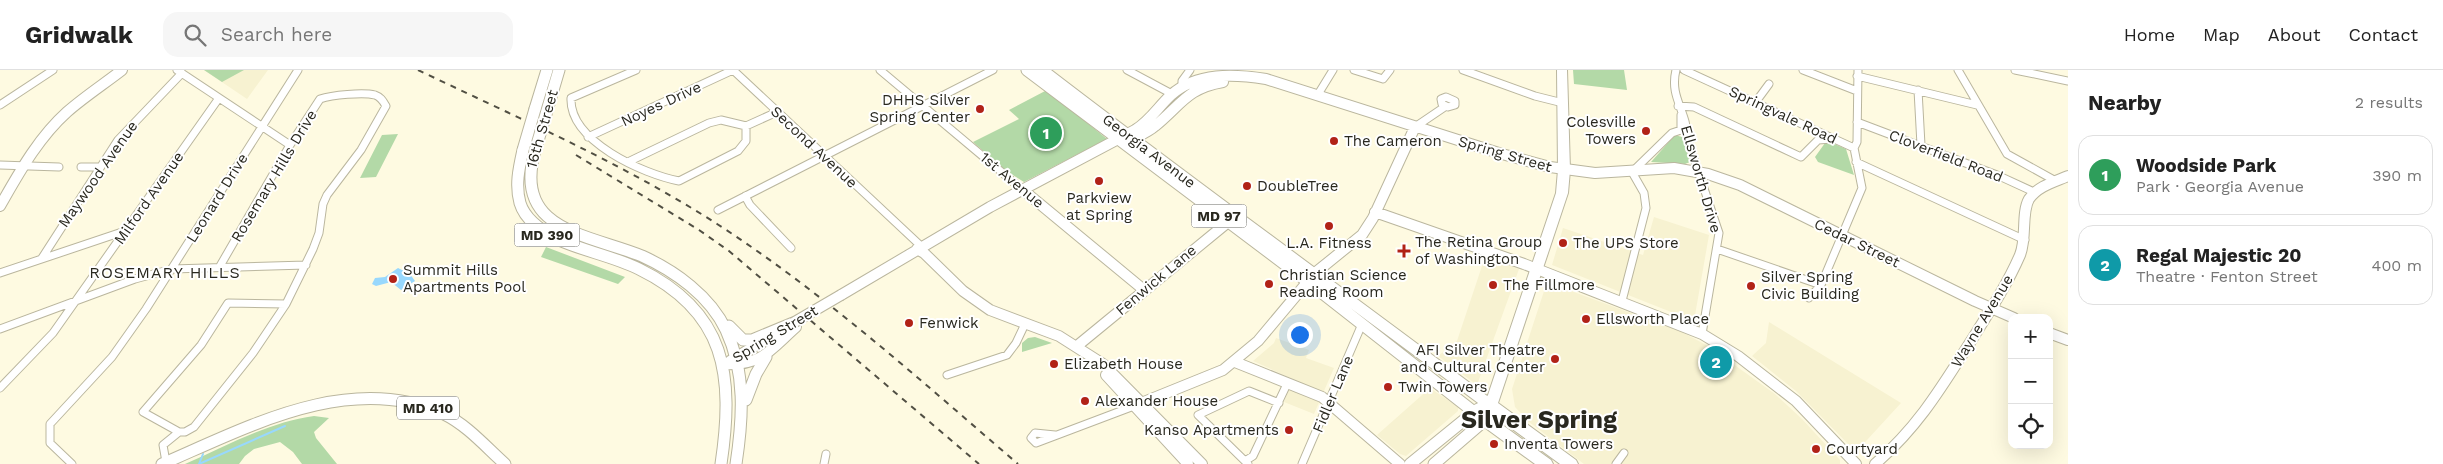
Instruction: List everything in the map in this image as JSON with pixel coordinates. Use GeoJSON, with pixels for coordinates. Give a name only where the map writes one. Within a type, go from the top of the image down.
{"type":"FeatureCollection","features":[{"type":"Feature","properties":{"kind":"highway"},"geometry":{"type":"LineString","coordinates":[[1479,416],[1490,405],[1495,396],[1562,193],[1564,170],[1562,70]]}},
{"type":"Feature","properties":{"kind":"highway","name":"Georgia Avenue"},"geometry":{"type":"LineString","coordinates":[[1490,405],[1570,464]]}},
{"type":"Feature","properties":{"kind":"highway","name":"Georgia Avenue"},"geometry":{"type":"LineString","coordinates":[[1479,416],[1546,464]]}},
{"type":"Feature","properties":{"kind":"main road","name":"16th Street"},"geometry":{"type":"LineString","coordinates":[[547,70],[516,174],[516,195],[532,222],[556,240],[638,269],[658,279],[681,295],[698,313],[712,334],[724,364],[728,404],[721,464]]}},
{"type":"Feature","properties":{"kind":"main road","name":"16th Street"},"geometry":{"type":"LineString","coordinates":[[558,70],[529,176],[530,189],[534,201],[556,224],[596,242],[665,268],[692,287],[716,312],[734,343],[739,362],[744,406],[743,427],[736,464]]}},
{"type":"Feature","properties":{"kind":"main road","name":"Georgia Avenue"},"geometry":{"type":"LineString","coordinates":[[1026,70],[1125,139],[1231,219],[1391,332],[1490,405]]}},
{"type":"Feature","properties":{"kind":"main road","name":"Georgia Avenue"},"geometry":{"type":"LineString","coordinates":[[1042,70],[1125,139]]}},
{"type":"Feature","properties":{"kind":"main road"},"geometry":{"type":"LineString","coordinates":[[532,222],[539,222],[562,237],[577,242],[588,244],[596,242],[605,252],[631,260],[638,269]]}},
{"type":"Feature","properties":{"kind":"main road","name":"Georgia Avenue"},"geometry":{"type":"LineString","coordinates":[[1311,277],[1342,308],[1479,416]]}},
{"type":"Feature","properties":{"kind":"main road","name":"MD 97"},"geometry":{"type":"LineString","coordinates":[[1342,308],[1353,311],[1383,333],[1391,332]]}},
{"type":"Feature","properties":{"kind":"main road"},"geometry":{"type":"LineString","coordinates":[[716,312],[743,340],[752,340],[794,325]]}},
{"type":"Feature","properties":{"kind":"main road"},"geometry":{"type":"LineString","coordinates":[[744,406],[756,374],[766,357]]}},
{"type":"Feature","properties":{"kind":"main road","name":"MD 410"},"geometry":{"type":"LineString","coordinates":[[164,463],[252,426],[299,409],[334,401],[377,399],[421,405],[443,414],[463,426],[505,464]]}},
{"type":"Feature","properties":{"kind":"main road"},"geometry":{"type":"LineString","coordinates":[[1410,464],[1479,416]]}},
{"type":"Feature","properties":{"kind":"main road"},"geometry":{"type":"LineString","coordinates":[[1434,464],[1479,416]]}},
{"type":"Feature","properties":{"kind":"street"},"geometry":{"type":"LineString","coordinates":[[0,105],[53,70]]}},
{"type":"Feature","properties":{"kind":"street"},"geometry":{"type":"LineString","coordinates":[[0,206],[22,167],[44,137],[66,113],[122,70]]}},
{"type":"Feature","properties":{"kind":"street","name":"Leonard Drive"},"geometry":{"type":"LineString","coordinates":[[72,464],[52,447],[47,435],[50,424],[112,357],[172,269],[298,70]]}},
{"type":"Feature","properties":{"kind":"street"},"geometry":{"type":"LineString","coordinates":[[636,70],[571,98],[572,113],[588,137],[630,161],[669,180],[679,181],[738,151],[746,141],[746,126]]}},
{"type":"Feature","properties":{"kind":"street","name":"Second Avenue"},"geometry":{"type":"LineString","coordinates":[[733,70],[976,300],[990,310],[1059,336],[1094,358],[1103,372],[1139,405],[1186,457],[1202,464]]}},
{"type":"Feature","properties":{"kind":"street","name":"Noyes Drive"},"geometry":{"type":"LineString","coordinates":[[588,137],[733,70]]}},
{"type":"Feature","properties":{"kind":"street","name":"1st Avenue"},"geometry":{"type":"LineString","coordinates":[[880,70],[1144,290]]}},
{"type":"Feature","properties":{"kind":"street"},"geometry":{"type":"LineString","coordinates":[[718,210],[993,70]]}},
{"type":"Feature","properties":{"kind":"street"},"geometry":{"type":"LineString","coordinates":[[1127,70],[1172,94]]}},
{"type":"Feature","properties":{"kind":"street"},"geometry":{"type":"LineString","coordinates":[[1182,88],[1183,80],[1190,70]]}},
{"type":"Feature","properties":{"kind":"street"},"geometry":{"type":"LineString","coordinates":[[1317,96],[1333,70]]}},
{"type":"Feature","properties":{"kind":"street"},"geometry":{"type":"LineString","coordinates":[[1354,70],[1384,79],[1390,70]]}},
{"type":"Feature","properties":{"kind":"street"},"geometry":{"type":"LineString","coordinates":[[1463,70],[1540,98],[1563,103]]}},
{"type":"Feature","properties":{"kind":"street","name":"Ellsworth Drive"},"geometry":{"type":"LineString","coordinates":[[1676,70],[1674,80],[1677,103],[1688,130],[1687,138],[1719,233],[1702,334]]}},
{"type":"Feature","properties":{"kind":"street","name":"Springvale Road"},"geometry":{"type":"LineString","coordinates":[[1684,70],[1854,148]]}},
{"type":"Feature","properties":{"kind":"street"},"geometry":{"type":"LineString","coordinates":[[1803,70],[1832,83],[1857,91]]}},
{"type":"Feature","properties":{"kind":"street"},"geometry":{"type":"LineString","coordinates":[[1958,70],[1977,105],[2008,154],[2054,180]]}},
{"type":"Feature","properties":{"kind":"street"},"geometry":{"type":"LineString","coordinates":[[2015,70],[2068,81]]}},
{"type":"Feature","properties":{"kind":"street"},"geometry":{"type":"LineString","coordinates":[[179,71],[290,144]]}},
{"type":"Feature","properties":{"kind":"street","name":"Maywood Avenue"},"geometry":{"type":"LineString","coordinates":[[42,258],[100,167],[135,120],[179,71]]}},
{"type":"Feature","properties":{"kind":"street"},"geometry":{"type":"LineString","coordinates":[[1809,298],[1821,285],[1862,188],[1854,148],[1857,142],[1858,73],[1977,105]]}},
{"type":"Feature","properties":{"kind":"street","name":"Spring Street"},"geometry":{"type":"LineString","coordinates":[[1125,139],[1155,115],[1172,94],[1182,88],[1211,77],[1241,76],[1266,79],[1415,128],[1564,170],[1632,172],[1660,168],[1699,172]]}},
{"type":"Feature","properties":{"kind":"street","name":"Spring Street"},"geometry":{"type":"LineString","coordinates":[[739,362],[794,325],[921,250],[1125,139],[1155,126],[1187,94],[1216,83],[1258,83],[1317,96]]}},
{"type":"Feature","properties":{"kind":"street"},"geometry":{"type":"LineString","coordinates":[[1755,102],[1769,84]]}},
{"type":"Feature","properties":{"kind":"street"},"geometry":{"type":"LineString","coordinates":[[1918,90],[1921,145]]}},
{"type":"Feature","properties":{"kind":"street","name":"Rosemary Hills Drive"},"geometry":{"type":"LineString","coordinates":[[164,463],[164,445],[179,432],[185,432],[194,427],[254,353],[286,304],[306,265],[319,233],[323,204],[361,150],[386,106],[382,99],[375,96],[330,96],[320,99],[290,144],[220,266]]}},
{"type":"Feature","properties":{"kind":"street","name":"Milford Avenue"},"geometry":{"type":"LineString","coordinates":[[0,388],[27,362],[76,300],[219,98]]}},
{"type":"Feature","properties":{"kind":"street"},"geometry":{"type":"LineString","coordinates":[[1677,103],[1694,108],[1795,155],[1805,155],[1818,140],[1836,139]]}},
{"type":"Feature","properties":{"kind":"street"},"geometry":{"type":"LineString","coordinates":[[1055,435],[1200,382],[1235,362],[1258,341],[1311,277],[1358,239],[1375,212],[1415,128],[1446,106]]}},
{"type":"Feature","properties":{"kind":"street"},"geometry":{"type":"LineString","coordinates":[[630,161],[708,124],[722,120],[746,126],[777,112]]}},
{"type":"Feature","properties":{"kind":"street","name":"Ellsworth Drive"},"geometry":{"type":"LineString","coordinates":[[1632,172],[1672,133],[1682,130],[1681,115]]}},
{"type":"Feature","properties":{"kind":"street","name":"Cloverfield Road"},"geometry":{"type":"LineString","coordinates":[[1857,122],[1997,175],[2034,192]]}},
{"type":"Feature","properties":{"kind":"street"},"geometry":{"type":"LineString","coordinates":[[1814,130],[1818,140]]}},
{"type":"Feature","properties":{"kind":"street"},"geometry":{"type":"LineString","coordinates":[[1856,162],[2025,240]]}},
{"type":"Feature","properties":{"kind":"street"},"geometry":{"type":"LineString","coordinates":[[0,165],[59,168]]}},
{"type":"Feature","properties":{"kind":"street"},"geometry":{"type":"LineString","coordinates":[[82,167],[100,167]]}},
{"type":"Feature","properties":{"kind":"street"},"geometry":{"type":"LineString","coordinates":[[1622,301],[1646,208],[1644,194],[1632,172]]}},
{"type":"Feature","properties":{"kind":"street","name":"Cedar Street"},"geometry":{"type":"LineString","coordinates":[[1699,172],[1740,185],[2008,315]]}},
{"type":"Feature","properties":{"kind":"street"},"geometry":{"type":"LineString","coordinates":[[2034,192],[2054,180],[2068,176]]}},
{"type":"Feature","properties":{"kind":"street","name":"Wayne Avenue"},"geometry":{"type":"LineString","coordinates":[[1875,464],[1899,442],[1927,410],[1991,308],[2017,262],[2025,240],[2026,206],[2034,192]]}},
{"type":"Feature","properties":{"kind":"street"},"geometry":{"type":"LineString","coordinates":[[745,196],[750,205],[791,248]]}},
{"type":"Feature","properties":{"kind":"street"},"geometry":{"type":"LineString","coordinates":[[1375,212],[1622,301],[1702,334],[1738,356],[1781,389],[1856,464]]}},
{"type":"Feature","properties":{"kind":"street","name":"Fenwick Lane"},"geometry":{"type":"LineString","coordinates":[[1077,346],[1231,219]]}},
{"type":"Feature","properties":{"kind":"street"},"geometry":{"type":"LineString","coordinates":[[0,273],[126,231]]}},
{"type":"Feature","properties":{"kind":"street"},"geometry":{"type":"LineString","coordinates":[[1717,249],[1821,285]]}},
{"type":"Feature","properties":{"kind":"street","name":"Rosemary Hills Drive"},"geometry":{"type":"LineString","coordinates":[[220,266],[306,265]]}},
{"type":"Feature","properties":{"kind":"street"},"geometry":{"type":"LineString","coordinates":[[0,329],[135,279],[172,269],[220,266]]}},
{"type":"Feature","properties":{"kind":"street"},"geometry":{"type":"LineString","coordinates":[[179,432],[143,412],[201,345],[228,303],[286,304]]}},
{"type":"Feature","properties":{"kind":"street"},"geometry":{"type":"LineString","coordinates":[[947,375],[1007,355],[1016,343],[1025,324]]}},
{"type":"Feature","properties":{"kind":"street","name":"Fidler Lane"},"geometry":{"type":"LineString","coordinates":[[1302,464],[1329,405],[1362,324]]}},
{"type":"Feature","properties":{"kind":"street","name":"Spring Street"},"geometry":{"type":"LineString","coordinates":[[724,364],[766,357],[794,325]]}},
{"type":"Feature","properties":{"kind":"street"},"geometry":{"type":"LineString","coordinates":[[2053,334],[2068,340]]}},
{"type":"Feature","properties":{"kind":"street"},"geometry":{"type":"LineString","coordinates":[[1235,362],[1322,397],[1329,405],[1400,464]]}},
{"type":"Feature","properties":{"kind":"street"},"geometry":{"type":"LineString","coordinates":[[1279,403],[1249,391],[1198,415],[1247,462],[1253,456],[1279,403],[1287,384]]}},
{"type":"Feature","properties":{"kind":"street"},"geometry":{"type":"LineString","coordinates":[[1616,464],[1624,453]]}},
{"type":"Feature","properties":{"kind":"street"},"geometry":{"type":"LineString","coordinates":[[824,464],[826,454]]}},
{"type":"Feature","properties":{"kind":"shaded area"},"geometry":{"type":"Polygon","coordinates":[[[204,70],[268,70],[247,99],[204,70]]]}},
{"type":"Feature","properties":{"kind":"shaded area"},"geometry":{"type":"Polygon","coordinates":[[[1654,217],[1709,235],[1694,321],[1552,265],[1563,228],[1643,255],[1654,217]]]}},
{"type":"Feature","properties":{"kind":"shaded area"},"geometry":{"type":"Polygon","coordinates":[[[1485,257],[1519,269],[1477,385],[1438,356],[1457,341],[1485,257]]]}},
{"type":"Feature","properties":{"kind":"shaded area"},"geometry":{"type":"Polygon","coordinates":[[[1547,282],[1682,332],[1708,346],[1775,394],[1802,419],[1840,460],[1840,464],[1584,464],[1529,422],[1515,407],[1512,389],[1547,282]]]}},
{"type":"Feature","properties":{"kind":"shaded area"},"geometry":{"type":"Polygon","coordinates":[[[1769,322],[1901,403],[1856,452],[1796,391],[1752,356],[1766,343],[1769,322]]]}},
{"type":"Feature","properties":{"kind":"shaded area"},"geometry":{"type":"Polygon","coordinates":[[[1276,338],[1309,350],[1306,358],[1334,368],[1314,414],[1284,402],[1293,379],[1253,361],[1274,343],[1276,338]]]}},
{"type":"Feature","properties":{"kind":"shaded area"},"geometry":{"type":"Polygon","coordinates":[[[1430,388],[1458,407],[1458,411],[1406,456],[1400,454],[1377,435],[1430,388]]]}},
{"type":"Feature","properties":{"kind":"green space"},"geometry":{"type":"Polygon","coordinates":[[[204,70],[244,70],[222,82],[204,70]]]}},
{"type":"Feature","properties":{"kind":"green space"},"geometry":{"type":"Polygon","coordinates":[[[1573,70],[1624,70],[1627,90],[1574,84],[1573,70]]]}},
{"type":"Feature","properties":{"kind":"green space"},"geometry":{"type":"Polygon","coordinates":[[[1047,90],[1107,139],[1024,182],[1005,170],[973,142],[1019,119],[1009,110],[1047,90]]]}},
{"type":"Feature","properties":{"kind":"green space"},"geometry":{"type":"Polygon","coordinates":[[[398,134],[376,177],[360,178],[382,135],[398,134]]]}},
{"type":"Feature","properties":{"kind":"green space"},"geometry":{"type":"Polygon","coordinates":[[[1675,135],[1682,137],[1690,162],[1685,164],[1651,162],[1675,135]]]}},
{"type":"Feature","properties":{"kind":"green space"},"geometry":{"type":"Polygon","coordinates":[[[1830,142],[1846,149],[1854,175],[1818,162],[1815,157],[1825,143],[1830,142]]]}},
{"type":"Feature","properties":{"kind":"green space"},"geometry":{"type":"Polygon","coordinates":[[[546,247],[625,277],[618,284],[541,257],[546,247]]]}},
{"type":"Feature","properties":{"kind":"green space"},"geometry":{"type":"Polygon","coordinates":[[[1035,337],[1052,343],[1022,352],[1022,343],[1028,338],[1035,337]]]}},
{"type":"Feature","properties":{"kind":"green space"},"geometry":{"type":"Polygon","coordinates":[[[314,416],[329,418],[314,432],[316,438],[337,464],[302,464],[293,452],[280,442],[254,449],[239,464],[185,464],[264,429],[314,416]]]}},
{"type":"Feature","properties":{"kind":"water","name":"Summit Hills Apartments Pool"},"geometry":{"type":"Polygon","coordinates":[[[398,268],[410,274],[415,281],[401,290],[391,282],[376,286],[372,284],[375,278],[385,277],[398,268]]]}},
{"type":"Feature","properties":{"kind":"waterway"},"geometry":{"type":"LineString","coordinates":[[203,454],[199,464],[285,426]]}},
{"type":"Feature","properties":{"kind":"railway"},"geometry":{"type":"LineString","coordinates":[[418,70],[605,160],[714,222],[832,307],[1018,464]]}},
{"type":"Feature","properties":{"kind":"railway"},"geometry":{"type":"LineString","coordinates":[[576,155],[699,230],[729,251],[979,464]]}},
{"type":"Feature","properties":{"kind":"place","name":"DHHS Silver Spring Center"},"geometry":{"type":"Point","coordinates":[980,109]}},
{"type":"Feature","properties":{"kind":"place","name":"Colesville Towers"},"geometry":{"type":"Point","coordinates":[1646,131]}},
{"type":"Feature","properties":{"kind":"place","name":"Woodside Park"},"geometry":{"type":"Point","coordinates":[1046,133]}},
{"type":"Feature","properties":{"kind":"place","name":"The Cameron"},"geometry":{"type":"Point","coordinates":[1334,141]}},
{"type":"Feature","properties":{"kind":"place","name":"Parkview at Spring"},"geometry":{"type":"Point","coordinates":[1099,181]}},
{"type":"Feature","properties":{"kind":"place","name":"DoubleTree"},"geometry":{"type":"Point","coordinates":[1247,186]}},
{"type":"Feature","properties":{"kind":"place","name":"L.A. Fitness"},"geometry":{"type":"Point","coordinates":[1329,226]}},
{"type":"Feature","properties":{"kind":"place","name":"The UPS Store"},"geometry":{"type":"Point","coordinates":[1563,243]}},
{"type":"Feature","properties":{"kind":"place","name":"The Retina Group of Washington"},"geometry":{"type":"Point","coordinates":[1404,251]}},
{"type":"Feature","properties":{"kind":"place","name":"Summit Hills Apartments Pool"},"geometry":{"type":"Point","coordinates":[393,279]}},
{"type":"Feature","properties":{"kind":"place","name":"Christian Science Reading Room"},"geometry":{"type":"Point","coordinates":[1269,284]}},
{"type":"Feature","properties":{"kind":"place","name":"The Fillmore"},"geometry":{"type":"Point","coordinates":[1493,285]}},
{"type":"Feature","properties":{"kind":"place","name":"Silver Spring Civic Building"},"geometry":{"type":"Point","coordinates":[1751,286]}},
{"type":"Feature","properties":{"kind":"place","name":"Ellsworth Place"},"geometry":{"type":"Point","coordinates":[1586,319]}},
{"type":"Feature","properties":{"kind":"place","name":"Fenwick"},"geometry":{"type":"Point","coordinates":[909,323]}},
{"type":"Feature","properties":{"kind":"place","name":"AFI Silver Theatre and Cultural Center"},"geometry":{"type":"Point","coordinates":[1555,359]}},
{"type":"Feature","properties":{"kind":"place","name":"Regal Majestic 20"},"geometry":{"type":"Point","coordinates":[1716,362]}},
{"type":"Feature","properties":{"kind":"place","name":"Elizabeth House"},"geometry":{"type":"Point","coordinates":[1054,364]}},
{"type":"Feature","properties":{"kind":"place","name":"Twin Towers"},"geometry":{"type":"Point","coordinates":[1388,387]}},
{"type":"Feature","properties":{"kind":"place","name":"Alexander House"},"geometry":{"type":"Point","coordinates":[1085,401]}},
{"type":"Feature","properties":{"kind":"place","name":"Kanso Apartments"},"geometry":{"type":"Point","coordinates":[1289,430]}},
{"type":"Feature","properties":{"kind":"place","name":"Inventa Towers"},"geometry":{"type":"Point","coordinates":[1494,444]}},
{"type":"Feature","properties":{"kind":"place","name":"Courtyard"},"geometry":{"type":"Point","coordinates":[1816,449]}},
{"type":"Feature","properties":{"kind":"district","name":"ROSEMARY HILLS"},"geometry":{"type":"Point","coordinates":[165,272]}},
{"type":"Feature","properties":{"kind":"district","name":"Silver Spring"},"geometry":{"type":"Point","coordinates":[1539,419]}}]}
